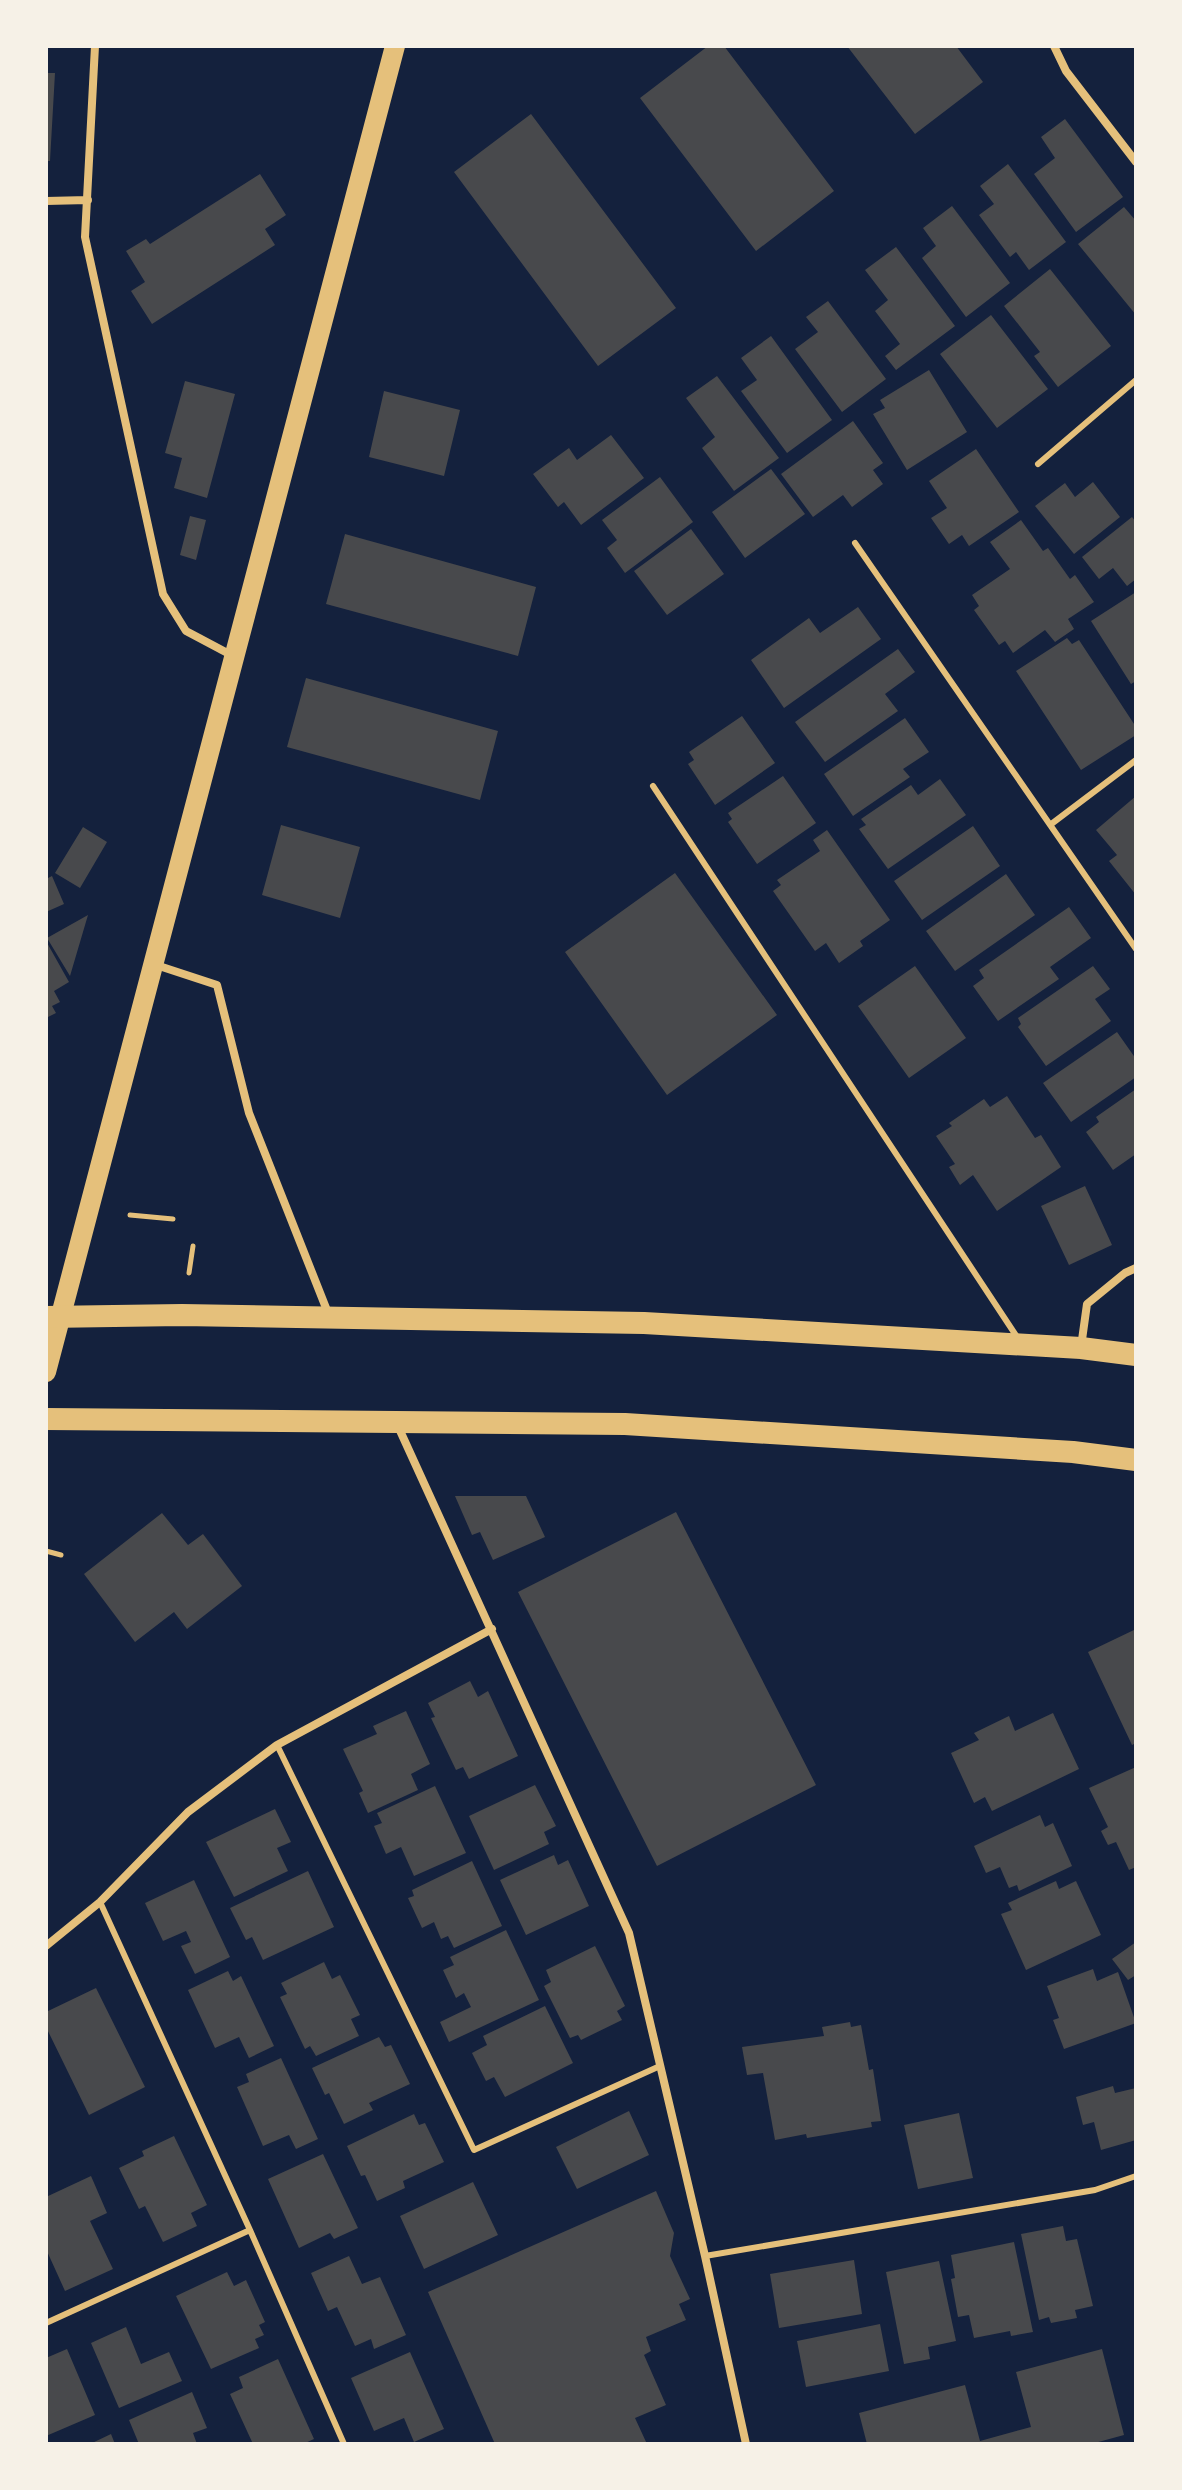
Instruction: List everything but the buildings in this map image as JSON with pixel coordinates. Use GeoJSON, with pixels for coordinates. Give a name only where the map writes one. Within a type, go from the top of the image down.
{"type":"FeatureCollection","features":[{"type":"Feature","properties":{"kind":"highway"},"geometry":{"type":"LineString","coordinates":[[53,1316],[644,1323],[1081,1348],[1136,1355]]}},
{"type":"Feature","properties":{"kind":"highway"},"geometry":{"type":"LineString","coordinates":[[46,1419],[625,1424],[1073,1452],[1136,1460]]}},
{"type":"Feature","properties":{"kind":"main road"},"geometry":{"type":"LineString","coordinates":[[46,1372],[53,1316],[235,657],[395,46]]}},
{"type":"Feature","properties":{"kind":"street"},"geometry":{"type":"LineString","coordinates":[[95,46],[85,237],[163,594],[186,631],[235,657]]}},
{"type":"Feature","properties":{"kind":"street"},"geometry":{"type":"LineString","coordinates":[[1054,46],[1066,71],[1136,162]]}},
{"type":"Feature","properties":{"kind":"street"},"geometry":{"type":"LineString","coordinates":[[46,201],[88,200]]}},
{"type":"Feature","properties":{"kind":"street"},"geometry":{"type":"LineString","coordinates":[[152,964],[217,985],[249,1113],[330,1318]]}},
{"type":"Feature","properties":{"kind":"street"},"geometry":{"type":"LineString","coordinates":[[1081,1348],[1087,1304],[1125,1273],[1136,1268]]}},
{"type":"Feature","properties":{"kind":"street"},"geometry":{"type":"LineString","coordinates":[[396,1423],[629,1933],[746,2444]]}},
{"type":"Feature","properties":{"kind":"street"},"geometry":{"type":"LineString","coordinates":[[46,1946],[100,1902],[188,1812],[277,1745],[492,1629]]}},
{"type":"Feature","properties":{"kind":"lane"},"geometry":{"type":"LineString","coordinates":[[1038,464],[1136,380]]}},
{"type":"Feature","properties":{"kind":"lane"},"geometry":{"type":"LineString","coordinates":[[855,543],[1136,949]]}},
{"type":"Feature","properties":{"kind":"lane"},"geometry":{"type":"LineString","coordinates":[[1050,825],[1136,760]]}},
{"type":"Feature","properties":{"kind":"lane"},"geometry":{"type":"LineString","coordinates":[[653,786],[1023,1345]]}},
{"type":"Feature","properties":{"kind":"lane"},"geometry":{"type":"LineString","coordinates":[[277,1745],[474,2150],[660,2066]]}},
{"type":"Feature","properties":{"kind":"lane"},"geometry":{"type":"LineString","coordinates":[[100,1902],[344,2444]]}},
{"type":"Feature","properties":{"kind":"lane"},"geometry":{"type":"LineString","coordinates":[[705,2256],[1095,2190],[1136,2176]]}},
{"type":"Feature","properties":{"kind":"lane"},"geometry":{"type":"LineString","coordinates":[[46,2323],[250,2230]]}},
{"type":"Feature","properties":{"kind":"path"},"geometry":{"type":"LineString","coordinates":[[46,1551],[61,1555]]}}]}
